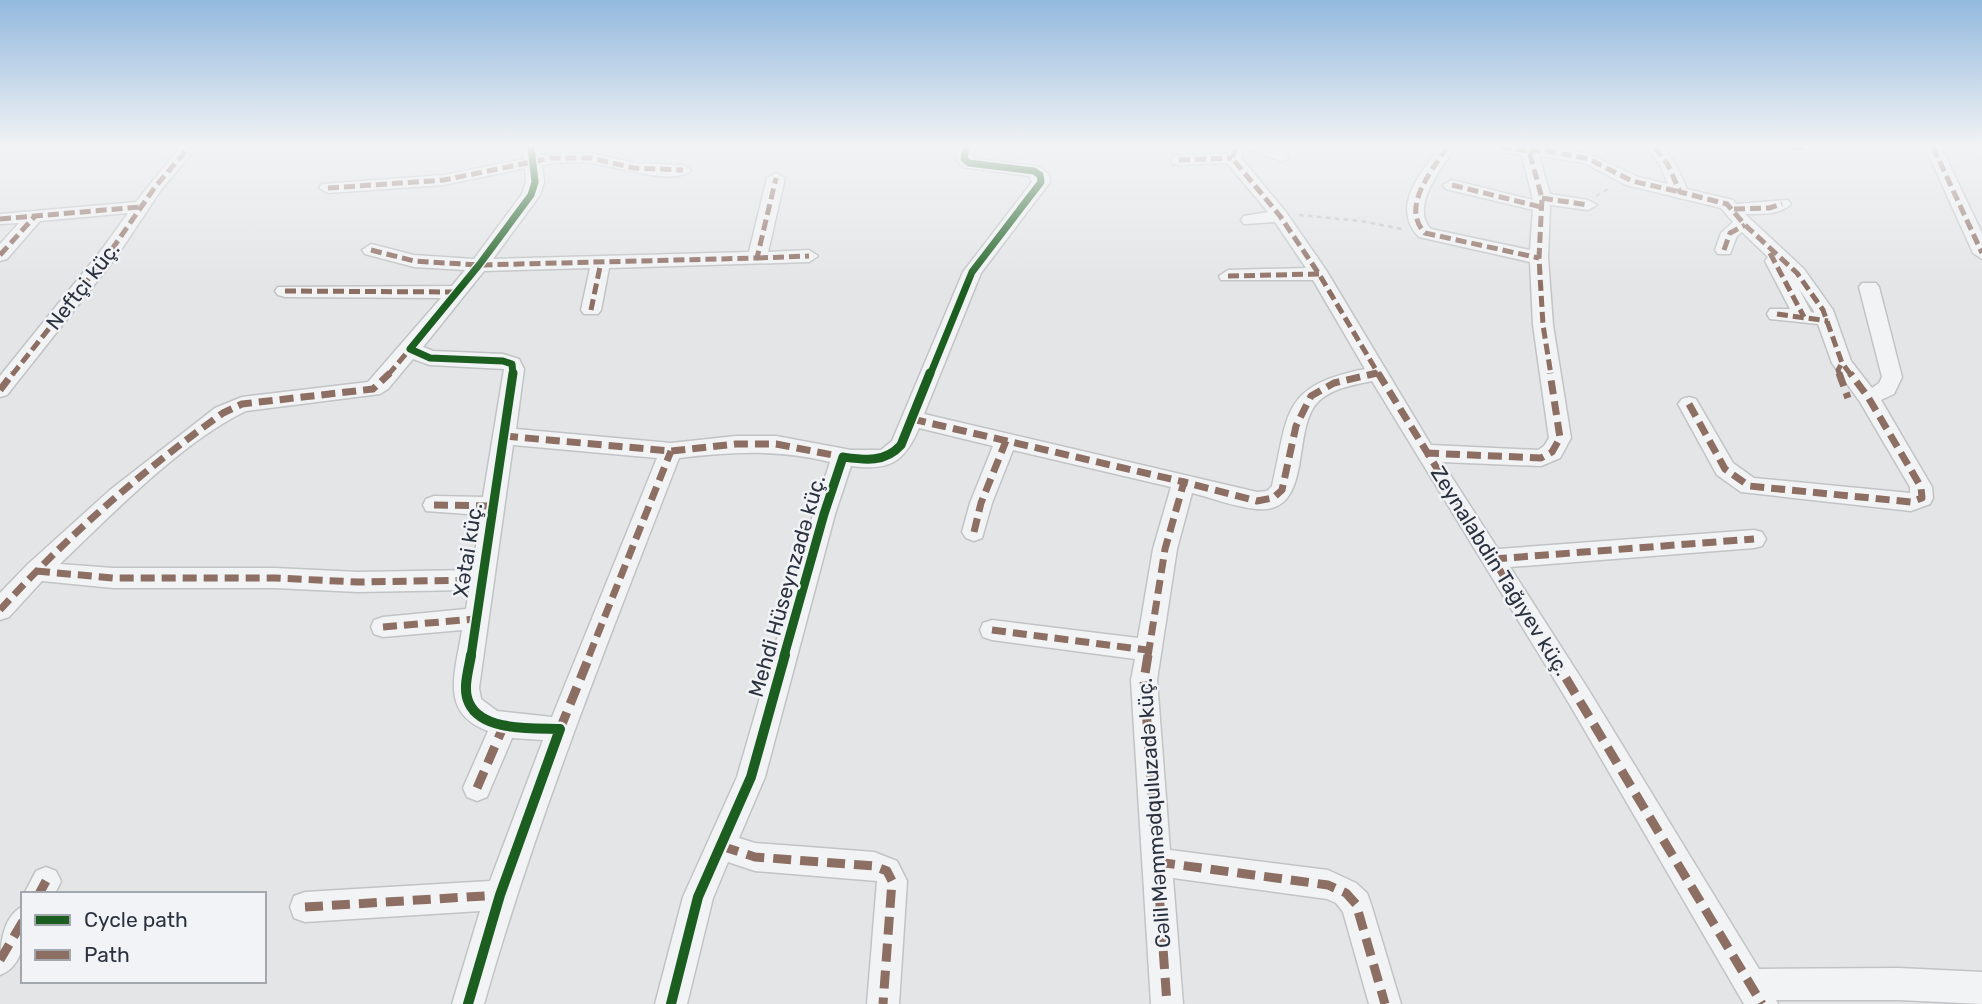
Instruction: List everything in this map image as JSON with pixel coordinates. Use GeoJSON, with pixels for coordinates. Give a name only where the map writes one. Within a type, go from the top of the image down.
{"type":"FeatureCollection","features":[{"type":"Feature","properties":{"kind":"street","name":"Neftçi küç."},"geometry":{"type":"LineString","coordinates":[[0,390],[103,261],[151,194]]}},
{"type":"Feature","properties":{"kind":"street"},"geometry":{"type":"LineString","coordinates":[[0,610],[36,570],[224,411],[242,404],[373,389],[381,384],[479,265],[531,194]]}},
{"type":"Feature","properties":{"kind":"street"},"geometry":{"type":"LineString","coordinates":[[757,258],[772,194]]}},
{"type":"Feature","properties":{"kind":"street","name":"Mehdi Hüseynzadə küç."},"geometry":{"type":"LineString","coordinates":[[671,1004],[698,897],[751,777],[824,514],[843,457],[883,460],[894,455],[901,446],[972,272],[1031,194]]}},
{"type":"Feature","properties":{"kind":"street","name":"Zeynalabdin Tağıyev küç."},"geometry":{"type":"LineString","coordinates":[[1265,194],[1319,274],[1425,453],[1493,559],[1757,995]]}},
{"type":"Feature","properties":{"kind":"street"},"geometry":{"type":"LineString","coordinates":[[1419,194],[1414,221],[1417,228],[1425,233],[1539,258]]}},
{"type":"Feature","properties":{"kind":"street"},"geometry":{"type":"LineString","coordinates":[[1496,194],[1542,203],[1588,205]]}},
{"type":"Feature","properties":{"kind":"street"},"geometry":{"type":"LineString","coordinates":[[1425,453],[1541,458],[1552,452],[1560,438],[1543,325],[1539,258],[1542,203],[1540,194]]}},
{"type":"Feature","properties":{"kind":"street"},"geometry":{"type":"LineString","coordinates":[[1688,194],[1717,200],[1740,217],[1806,284],[1828,321],[1842,363],[1838,370],[1921,488],[1922,498],[1911,502],[1749,486],[1725,469],[1689,404]]}},
{"type":"Feature","properties":{"kind":"street"},"geometry":{"type":"LineString","coordinates":[[1955,194],[1982,253]]}},
{"type":"Feature","properties":{"kind":"street"},"geometry":{"type":"LineString","coordinates":[[1724,250],[1729,231],[1740,217],[1782,204]]}},
{"type":"Feature","properties":{"kind":"street"},"geometry":{"type":"LineString","coordinates":[[0,219],[140,207]]}},
{"type":"Feature","properties":{"kind":"street"},"geometry":{"type":"LineString","coordinates":[[0,255],[35,216]]}},
{"type":"Feature","properties":{"kind":"street"},"geometry":{"type":"LineString","coordinates":[[1250,220],[1280,216]]}},
{"type":"Feature","properties":{"kind":"street"},"geometry":{"type":"LineString","coordinates":[[371,250],[414,261],[479,265],[809,256]]}},
{"type":"Feature","properties":{"kind":"street"},"geometry":{"type":"LineString","coordinates":[[1773,251],[1769,253],[1804,317]]}},
{"type":"Feature","properties":{"kind":"street"},"geometry":{"type":"LineString","coordinates":[[591,310],[601,262]]}},
{"type":"Feature","properties":{"kind":"street"},"geometry":{"type":"LineString","coordinates":[[1228,276],[1319,274]]}},
{"type":"Feature","properties":{"kind":"street"},"geometry":{"type":"LineString","coordinates":[[1858,398],[1884,392],[1891,385],[1892,377],[1870,287]]}},
{"type":"Feature","properties":{"kind":"street"},"geometry":{"type":"LineString","coordinates":[[285,291],[455,292]]}},
{"type":"Feature","properties":{"kind":"street"},"geometry":{"type":"LineString","coordinates":[[1777,314],[1828,321]]}},
{"type":"Feature","properties":{"kind":"street","name":"Xətai küç."},"geometry":{"type":"LineString","coordinates":[[410,349],[430,358],[503,361],[512,364],[514,369],[480,580],[466,688],[470,705],[480,715],[504,725],[560,729]]}},
{"type":"Feature","properties":{"kind":"street"},"geometry":{"type":"LineString","coordinates":[[912,419],[1257,501],[1273,498],[1282,490],[1302,406],[1312,395],[1330,385],[1378,373]]}},
{"type":"Feature","properties":{"kind":"street"},"geometry":{"type":"LineString","coordinates":[[504,436],[671,451],[755,443],[806,448],[843,457]]}},
{"type":"Feature","properties":{"kind":"street"},"geometry":{"type":"LineString","coordinates":[[974,532],[981,503],[1006,441]]}},
{"type":"Feature","properties":{"kind":"street"},"geometry":{"type":"LineString","coordinates":[[468,1004],[500,895],[560,729],[671,451]]}},
{"type":"Feature","properties":{"kind":"street","name":"Cəlil Məmmədquluzadə küç."},"geometry":{"type":"LineString","coordinates":[[1167,1004],[1144,680],[1165,549],[1184,482]]}},
{"type":"Feature","properties":{"kind":"street"},"geometry":{"type":"LineString","coordinates":[[433,505],[492,506]]}},
{"type":"Feature","properties":{"kind":"street"},"geometry":{"type":"LineString","coordinates":[[1493,559],[1754,539]]}},
{"type":"Feature","properties":{"kind":"street"},"geometry":{"type":"LineString","coordinates":[[36,570],[113,578],[358,582],[480,580]]}},
{"type":"Feature","properties":{"kind":"street"},"geometry":{"type":"LineString","coordinates":[[383,627],[475,619]]}},
{"type":"Feature","properties":{"kind":"street"},"geometry":{"type":"LineString","coordinates":[[992,630],[1147,650]]}},
{"type":"Feature","properties":{"kind":"street"},"geometry":{"type":"LineString","coordinates":[[477,788],[504,725]]}},
{"type":"Feature","properties":{"kind":"street"},"geometry":{"type":"LineString","coordinates":[[721,846],[755,857],[874,866],[887,871],[892,881],[883,1004]]}},
{"type":"Feature","properties":{"kind":"street"},"geometry":{"type":"LineString","coordinates":[[1157,862],[1328,885],[1346,893],[1356,904],[1385,1004]]}},
{"type":"Feature","properties":{"kind":"street"},"geometry":{"type":"LineString","coordinates":[[304,907],[500,895]]}},
{"type":"Feature","properties":{"kind":"street"},"geometry":{"type":"LineString","coordinates":[[1,956],[21,924]]}},
{"type":"Feature","properties":{"kind":"street"},"geometry":{"type":"LineString","coordinates":[[1757,995],[1899,984],[1982,988]]}},
{"type":"Feature","properties":{"kind":"path"},"geometry":{"type":"LineString","coordinates":[[1588,205],[1600,194]]}},
{"type":"Feature","properties":{"kind":"path"},"geometry":{"type":"LineString","coordinates":[[1280,216],[1332,217],[1425,233]]}},
{"type":"Feature","properties":{"kind":"marked path"},"geometry":{"type":"LineString","coordinates":[[0,390],[110,252],[150,194]]}},
{"type":"Feature","properties":{"kind":"marked path"},"geometry":{"type":"LineString","coordinates":[[371,250],[414,261],[479,265],[757,258],[772,194]]}},
{"type":"Feature","properties":{"kind":"marked path"},"geometry":{"type":"LineString","coordinates":[[1262,194],[1319,274],[1425,453],[1579,697],[1762,1004]]}},
{"type":"Feature","properties":{"kind":"marked path"},"geometry":{"type":"LineString","coordinates":[[1420,194],[1415,215],[1417,225],[1425,233],[1539,258]]}},
{"type":"Feature","properties":{"kind":"marked path"},"geometry":{"type":"LineString","coordinates":[[1488,194],[1541,207]]}},
{"type":"Feature","properties":{"kind":"marked path"},"geometry":{"type":"LineString","coordinates":[[1425,453],[1541,458],[1552,452],[1560,438],[1543,325],[1539,258],[1541,194]]}},
{"type":"Feature","properties":{"kind":"marked path"},"geometry":{"type":"LineString","coordinates":[[1687,194],[1727,204],[1745,225],[1797,273],[1823,310],[1842,363],[1868,397],[1921,487],[1922,498],[1911,502],[1749,486],[1725,469],[1689,404]]}},
{"type":"Feature","properties":{"kind":"marked path"},"geometry":{"type":"LineString","coordinates":[[1955,194],[1982,253]]}},
{"type":"Feature","properties":{"kind":"marked path"},"geometry":{"type":"LineString","coordinates":[[1542,198],[1588,205]]}},
{"type":"Feature","properties":{"kind":"marked path"},"geometry":{"type":"LineString","coordinates":[[1734,209],[1769,208],[1782,204]]}},
{"type":"Feature","properties":{"kind":"marked path"},"geometry":{"type":"LineString","coordinates":[[0,219],[140,207]]}},
{"type":"Feature","properties":{"kind":"marked path"},"geometry":{"type":"LineString","coordinates":[[0,255],[35,216]]}},
{"type":"Feature","properties":{"kind":"marked path"},"geometry":{"type":"LineString","coordinates":[[1724,250],[1730,233],[1745,225]]}},
{"type":"Feature","properties":{"kind":"marked path"},"geometry":{"type":"LineString","coordinates":[[1770,253],[1804,317]]}},
{"type":"Feature","properties":{"kind":"marked path"},"geometry":{"type":"LineString","coordinates":[[757,258],[809,256]]}},
{"type":"Feature","properties":{"kind":"marked path"},"geometry":{"type":"LineString","coordinates":[[591,310],[601,262]]}},
{"type":"Feature","properties":{"kind":"marked path"},"geometry":{"type":"LineString","coordinates":[[1228,276],[1319,274]]}},
{"type":"Feature","properties":{"kind":"marked path"},"geometry":{"type":"LineString","coordinates":[[285,291],[455,292]]}},
{"type":"Feature","properties":{"kind":"marked path"},"geometry":{"type":"LineString","coordinates":[[1777,314],[1828,321]]}},
{"type":"Feature","properties":{"kind":"marked path"},"geometry":{"type":"LineString","coordinates":[[0,610],[44,564],[118,496],[223,413],[242,404],[373,389],[381,384],[410,349]]}},
{"type":"Feature","properties":{"kind":"marked path"},"geometry":{"type":"LineString","coordinates":[[1842,363],[1838,370],[1848,398]]}},
{"type":"Feature","properties":{"kind":"marked path"},"geometry":{"type":"LineString","coordinates":[[1167,1004],[1144,680],[1165,549],[1184,482],[1257,501],[1273,498],[1282,490],[1296,426],[1311,396],[1334,383],[1378,373]]}},
{"type":"Feature","properties":{"kind":"marked path"},"geometry":{"type":"LineString","coordinates":[[912,419],[1184,482]]}},
{"type":"Feature","properties":{"kind":"marked path"},"geometry":{"type":"LineString","coordinates":[[504,436],[671,451],[736,444],[776,444],[843,457]]}},
{"type":"Feature","properties":{"kind":"marked path"},"geometry":{"type":"LineString","coordinates":[[974,532],[981,503],[1006,441]]}},
{"type":"Feature","properties":{"kind":"marked path"},"geometry":{"type":"LineString","coordinates":[[560,729],[671,451]]}},
{"type":"Feature","properties":{"kind":"marked path"},"geometry":{"type":"LineString","coordinates":[[434,505],[492,506]]}},
{"type":"Feature","properties":{"kind":"marked path"},"geometry":{"type":"LineString","coordinates":[[1493,559],[1754,539]]}},
{"type":"Feature","properties":{"kind":"marked path"},"geometry":{"type":"LineString","coordinates":[[36,571],[113,578],[275,578],[358,582],[480,580]]}},
{"type":"Feature","properties":{"kind":"marked path"},"geometry":{"type":"LineString","coordinates":[[383,627],[475,619]]}},
{"type":"Feature","properties":{"kind":"marked path"},"geometry":{"type":"LineString","coordinates":[[992,630],[1147,650]]}},
{"type":"Feature","properties":{"kind":"marked path"},"geometry":{"type":"LineString","coordinates":[[477,788],[504,725]]}},
{"type":"Feature","properties":{"kind":"marked path"},"geometry":{"type":"LineString","coordinates":[[721,846],[755,857],[874,866],[887,871],[892,881],[883,1004]]}},
{"type":"Feature","properties":{"kind":"marked path"},"geometry":{"type":"LineString","coordinates":[[1157,862],[1328,885],[1346,893],[1356,904],[1385,1004]]}},
{"type":"Feature","properties":{"kind":"marked path"},"geometry":{"type":"LineString","coordinates":[[40,892],[46,881]]}},
{"type":"Feature","properties":{"kind":"marked path"},"geometry":{"type":"LineString","coordinates":[[305,907],[500,895]]}},
{"type":"Feature","properties":{"kind":"marked path"},"geometry":{"type":"LineString","coordinates":[[0,960],[21,924]]}},
{"type":"Feature","properties":{"kind":"cycle path"},"geometry":{"type":"LineString","coordinates":[[468,1004],[500,895],[560,729],[510,726],[485,719],[469,704],[466,688],[514,369],[512,364],[503,361],[430,358],[410,349],[479,265],[531,194]]}},
{"type":"Feature","properties":{"kind":"cycle path"},"geometry":{"type":"LineString","coordinates":[[671,1004],[698,897],[751,777],[824,514],[843,457],[875,460],[889,456],[901,445],[972,272],[1032,194]]}}]}
